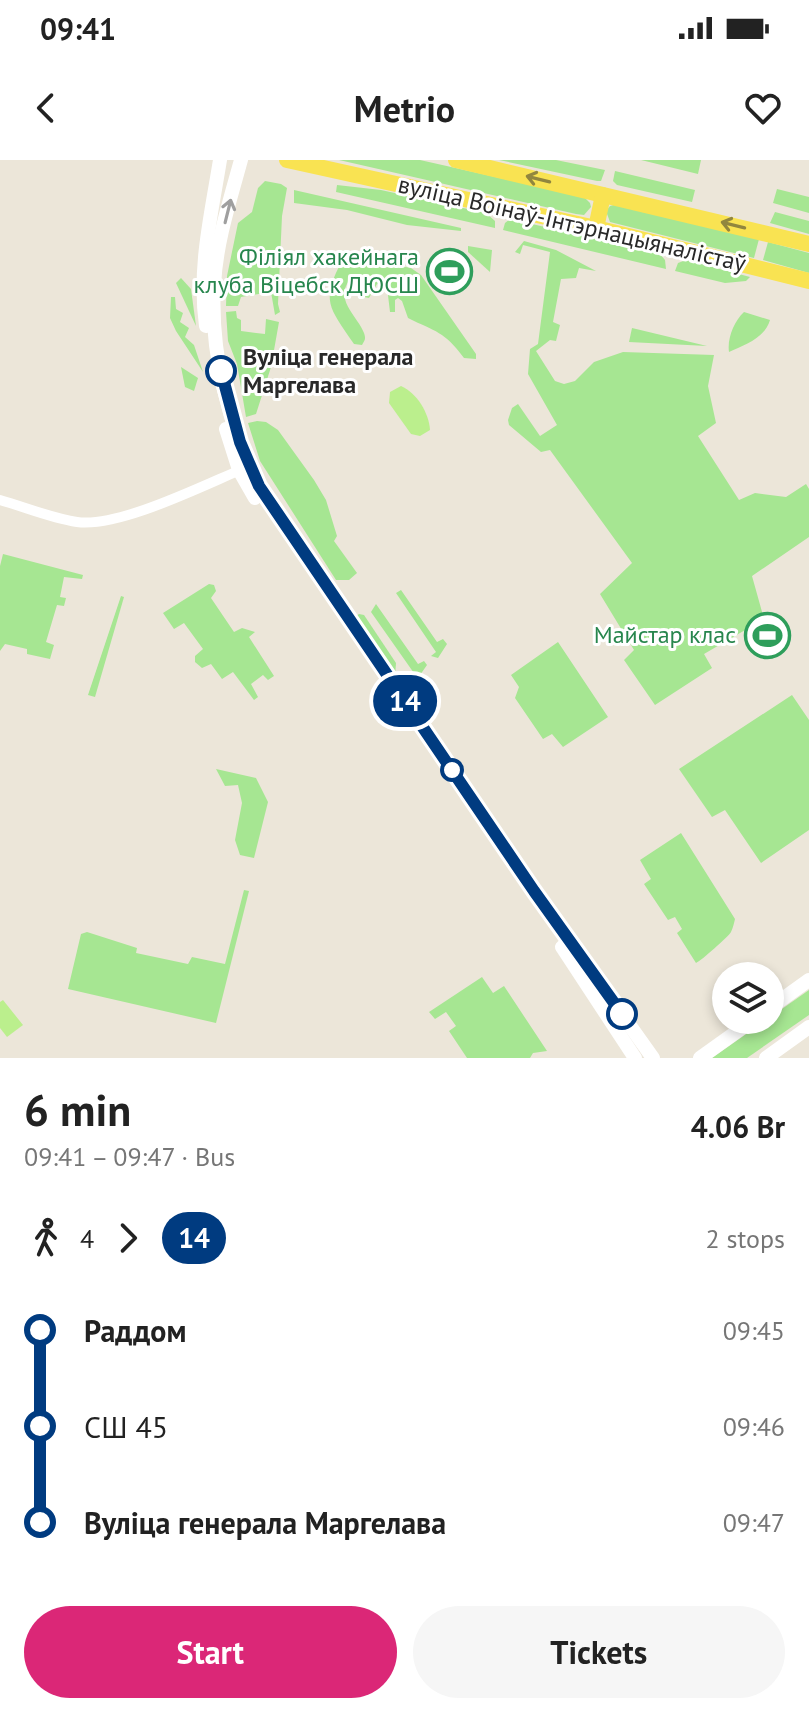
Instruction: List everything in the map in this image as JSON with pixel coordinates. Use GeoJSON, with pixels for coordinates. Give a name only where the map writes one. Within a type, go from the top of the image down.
{"type":"FeatureCollection","features":[{"type":"Feature","properties":{"kind":"main road"},"geometry":{"type":"LineString","coordinates":[[220,160],[204,251],[203,288],[217,398],[244,468],[530,893],[653,1058]]}},
{"type":"Feature","properties":{"kind":"main road"},"geometry":{"type":"LineString","coordinates":[[241,160],[219,248],[214,319],[228,403],[244,468]]}},
{"type":"Feature","properties":{"kind":"main road","name":"вуліца Воінаў-Інтэрнацыяналістаў"},"geometry":{"type":"LineString","coordinates":[[287,160],[596,228],[809,281]]}},
{"type":"Feature","properties":{"kind":"main road","name":"вуліца Воінаў-Інтэрнацыяналістаў"},"geometry":{"type":"LineString","coordinates":[[456,160],[809,244]]}},
{"type":"Feature","properties":{"kind":"main road"},"geometry":{"type":"LineString","coordinates":[[596,228],[603,195]]}},
{"type":"Feature","properties":{"kind":"main road"},"geometry":{"type":"LineString","coordinates":[[576,958],[635,1058]]}},
{"type":"Feature","properties":{"kind":"main road"},"geometry":{"type":"LineString","coordinates":[[784,998],[809,980]]}},
{"type":"Feature","properties":{"kind":"main road"},"geometry":{"type":"LineString","coordinates":[[766,1058],[809,1027]]}},
{"type":"Feature","properties":{"kind":"main road"},"geometry":{"type":"LineString","coordinates":[[700,1058],[733,1034]]}},
{"type":"Feature","properties":{"kind":"street"},"geometry":{"type":"LineString","coordinates":[[0,500],[76,522],[106,521],[121,518],[244,468]]}},
{"type":"Feature","properties":{"kind":"green space"},"geometry":{"type":"Polygon","coordinates":[[[339,160],[420,160],[584,197],[591,207],[584,215],[576,214],[339,160]]]}},
{"type":"Feature","properties":{"kind":"green space"},"geometry":{"type":"Polygon","coordinates":[[[499,160],[556,160],[605,170],[601,181],[597,181],[499,160]]]}},
{"type":"Feature","properties":{"kind":"green space"},"geometry":{"type":"Polygon","coordinates":[[[641,160],[701,160],[698,174],[641,160]]]}},
{"type":"Feature","properties":{"kind":"green space"},"geometry":{"type":"Polygon","coordinates":[[[615,171],[695,190],[692,202],[617,185],[613,181],[615,171]]]}},
{"type":"Feature","properties":{"kind":"green space"},"geometry":{"type":"Polygon","coordinates":[[[265,181],[287,188],[282,216],[280,312],[275,315],[271,292],[241,297],[238,306],[226,306],[227,276],[238,223],[252,212],[258,188],[265,181]]]}},
{"type":"Feature","properties":{"kind":"green space"},"geometry":{"type":"Polygon","coordinates":[[[337,185],[381,190],[486,213],[495,221],[495,228],[336,192],[337,185]]]}},
{"type":"Feature","properties":{"kind":"green space"},"geometry":{"type":"Polygon","coordinates":[[[777,189],[809,197],[809,213],[773,203],[777,189]]]}},
{"type":"Feature","properties":{"kind":"green space"},"geometry":{"type":"Polygon","coordinates":[[[294,190],[461,228],[461,231],[407,225],[347,210],[294,203],[294,190]]]}},
{"type":"Feature","properties":{"kind":"green space"},"geometry":{"type":"Polygon","coordinates":[[[617,204],[759,239],[754,258],[610,222],[606,211],[617,204]]]}},
{"type":"Feature","properties":{"kind":"green space"},"geometry":{"type":"Polygon","coordinates":[[[775,212],[809,221],[809,234],[770,223],[775,212]]]}},
{"type":"Feature","properties":{"kind":"green space"},"geometry":{"type":"Polygon","coordinates":[[[510,219],[659,253],[665,260],[666,269],[503,230],[510,219]]]}},
{"type":"Feature","properties":{"kind":"green space"},"geometry":{"type":"Polygon","coordinates":[[[524,241],[556,250],[596,271],[579,268],[576,278],[561,279],[553,322],[560,325],[556,341],[550,340],[536,351],[555,381],[564,384],[575,381],[594,362],[623,352],[714,355],[708,386],[716,423],[698,436],[739,500],[755,493],[786,497],[806,484],[809,489],[809,537],[752,576],[764,619],[704,654],[712,668],[655,705],[624,660],[634,650],[600,594],[632,563],[550,450],[541,452],[509,425],[512,408],[518,404],[540,436],[557,425],[528,374],[530,349],[538,344],[550,252],[523,245],[520,254],[515,252],[524,241]]]}},
{"type":"Feature","properties":{"kind":"green space"},"geometry":{"type":"Polygon","coordinates":[[[768,242],[809,253],[809,273],[763,260],[768,242]]]}},
{"type":"Feature","properties":{"kind":"green space"},"geometry":{"type":"Polygon","coordinates":[[[468,246],[492,250],[490,272],[468,252],[468,246]]]}},
{"type":"Feature","properties":{"kind":"green space"},"geometry":{"type":"Polygon","coordinates":[[[350,256],[411,268],[421,275],[476,354],[476,359],[464,358],[445,337],[408,318],[398,298],[395,300],[395,312],[390,312],[387,287],[377,284],[369,298],[364,297],[364,279],[357,278],[349,281],[345,291],[346,303],[365,337],[362,345],[354,344],[330,303],[336,273],[343,259],[350,256]]]}},
{"type":"Feature","properties":{"kind":"green space"},"geometry":{"type":"Polygon","coordinates":[[[686,260],[750,277],[746,281],[725,283],[675,271],[678,263],[686,260]]]}},
{"type":"Feature","properties":{"kind":"green space"},"geometry":{"type":"Polygon","coordinates":[[[181,278],[191,289],[196,326],[176,283],[181,278]]]}},
{"type":"Feature","properties":{"kind":"green space"},"geometry":{"type":"Polygon","coordinates":[[[171,297],[175,297],[176,309],[183,313],[180,322],[189,328],[185,337],[194,345],[203,372],[170,318],[171,297]]]}},
{"type":"Feature","properties":{"kind":"green space"},"geometry":{"type":"Polygon","coordinates":[[[236,311],[237,318],[241,320],[241,331],[265,334],[266,319],[279,322],[271,367],[256,414],[246,417],[237,364],[228,341],[226,312],[236,311]]]}},
{"type":"Feature","properties":{"kind":"green space"},"geometry":{"type":"Polygon","coordinates":[[[744,312],[770,320],[759,336],[729,352],[732,330],[744,312]]]}},
{"type":"Feature","properties":{"kind":"green space"},"geometry":{"type":"Polygon","coordinates":[[[632,328],[707,346],[629,342],[632,328]]]}},
{"type":"Feature","properties":{"kind":"green space"},"geometry":{"type":"Polygon","coordinates":[[[181,367],[198,378],[194,391],[185,387],[181,367]]]}},
{"type":"Feature","properties":{"kind":"green space"},"geometry":{"type":"Polygon","coordinates":[[[401,386],[417,399],[427,417],[430,430],[420,436],[411,434],[389,403],[390,392],[401,386]]]}},
{"type":"Feature","properties":{"kind":"green space"},"geometry":{"type":"Polygon","coordinates":[[[266,422],[278,430],[326,500],[337,536],[334,541],[357,573],[349,580],[336,580],[260,461],[248,423],[266,422]]]}},
{"type":"Feature","properties":{"kind":"green space"},"geometry":{"type":"Polygon","coordinates":[[[3,554],[83,575],[82,579],[64,577],[60,597],[66,598],[64,606],[57,605],[46,642],[54,645],[50,659],[27,654],[27,649],[5,644],[0,651],[0,566],[3,554]]]}},
{"type":"Feature","properties":{"kind":"green space"},"geometry":{"type":"Polygon","coordinates":[[[209,584],[214,585],[216,591],[211,598],[234,632],[242,628],[255,632],[249,637],[274,676],[268,680],[263,675],[251,684],[258,697],[254,700],[233,672],[222,679],[211,664],[202,668],[195,662],[195,656],[203,649],[184,623],[174,629],[163,613],[209,584]]]}},
{"type":"Feature","properties":{"kind":"green space"},"geometry":{"type":"Polygon","coordinates":[[[401,590],[437,642],[443,639],[447,644],[438,658],[431,656],[436,652],[396,593],[401,590]]]}},
{"type":"Feature","properties":{"kind":"green space"},"geometry":{"type":"Polygon","coordinates":[[[121,596],[124,597],[95,697],[88,695],[121,596]]]}},
{"type":"Feature","properties":{"kind":"green space"},"geometry":{"type":"Polygon","coordinates":[[[376,604],[418,664],[424,661],[427,665],[420,675],[416,676],[371,612],[376,604]]]}},
{"type":"Feature","properties":{"kind":"green space"},"geometry":{"type":"Polygon","coordinates":[[[364,615],[396,663],[395,677],[355,617],[364,615]]]}},
{"type":"Feature","properties":{"kind":"green space"},"geometry":{"type":"Polygon","coordinates":[[[558,642],[608,717],[563,747],[552,734],[543,739],[515,698],[519,687],[511,675],[558,642]]]}},
{"type":"Feature","properties":{"kind":"green space"},"geometry":{"type":"Polygon","coordinates":[[[792,695],[809,720],[809,830],[761,863],[725,810],[712,817],[679,769],[792,695]]]}},
{"type":"Feature","properties":{"kind":"green space"},"geometry":{"type":"Polygon","coordinates":[[[216,769],[256,778],[268,802],[254,858],[240,855],[235,840],[242,803],[238,785],[225,786],[216,769]]]}},
{"type":"Feature","properties":{"kind":"green space"},"geometry":{"type":"Polygon","coordinates":[[[681,833],[735,919],[729,934],[696,963],[677,933],[682,929],[675,917],[668,920],[644,884],[651,879],[640,860],[681,833]]]}},
{"type":"Feature","properties":{"kind":"green space"},"geometry":{"type":"Polygon","coordinates":[[[244,890],[249,891],[216,1023],[68,989],[81,934],[87,932],[137,948],[136,953],[188,964],[192,957],[225,964],[244,890]]]}},
{"type":"Feature","properties":{"kind":"green space"},"geometry":{"type":"Polygon","coordinates":[[[482,977],[493,993],[504,986],[547,1051],[533,1053],[530,1058],[467,1058],[449,1031],[456,1026],[446,1012],[435,1019],[429,1012],[482,977]]]}},
{"type":"Feature","properties":{"kind":"green space"},"geometry":{"type":"Polygon","coordinates":[[[809,990],[809,1015],[784,1032],[784,1008],[809,990]]]}},
{"type":"Feature","properties":{"kind":"green space"},"geometry":{"type":"Polygon","coordinates":[[[3,1000],[23,1025],[7,1037],[0,1028],[0,1002],[3,1000]]]}},
{"type":"Feature","properties":{"kind":"green space"},"geometry":{"type":"Polygon","coordinates":[[[746,1034],[782,1034],[747,1058],[712,1058],[746,1034]]]}},
{"type":"Feature","properties":{"kind":"bus line","name":"14"},"geometry":{"type":"LineString","coordinates":[[221,371],[240,442],[259,486],[534,891],[622,1014]]}},
{"type":"Feature","properties":{"kind":"place","name":"Філіял хакейнага клуба Віцебск ДЮСШ"},"geometry":{"type":"Point","coordinates":[450,271]}},
{"type":"Feature","properties":{"kind":"place","name":"Вуліца генерала Маргелава"},"geometry":{"type":"Point","coordinates":[221,371]}},
{"type":"Feature","properties":{"kind":"place","name":"Майстар клас"},"geometry":{"type":"Point","coordinates":[767,635]}}]}
